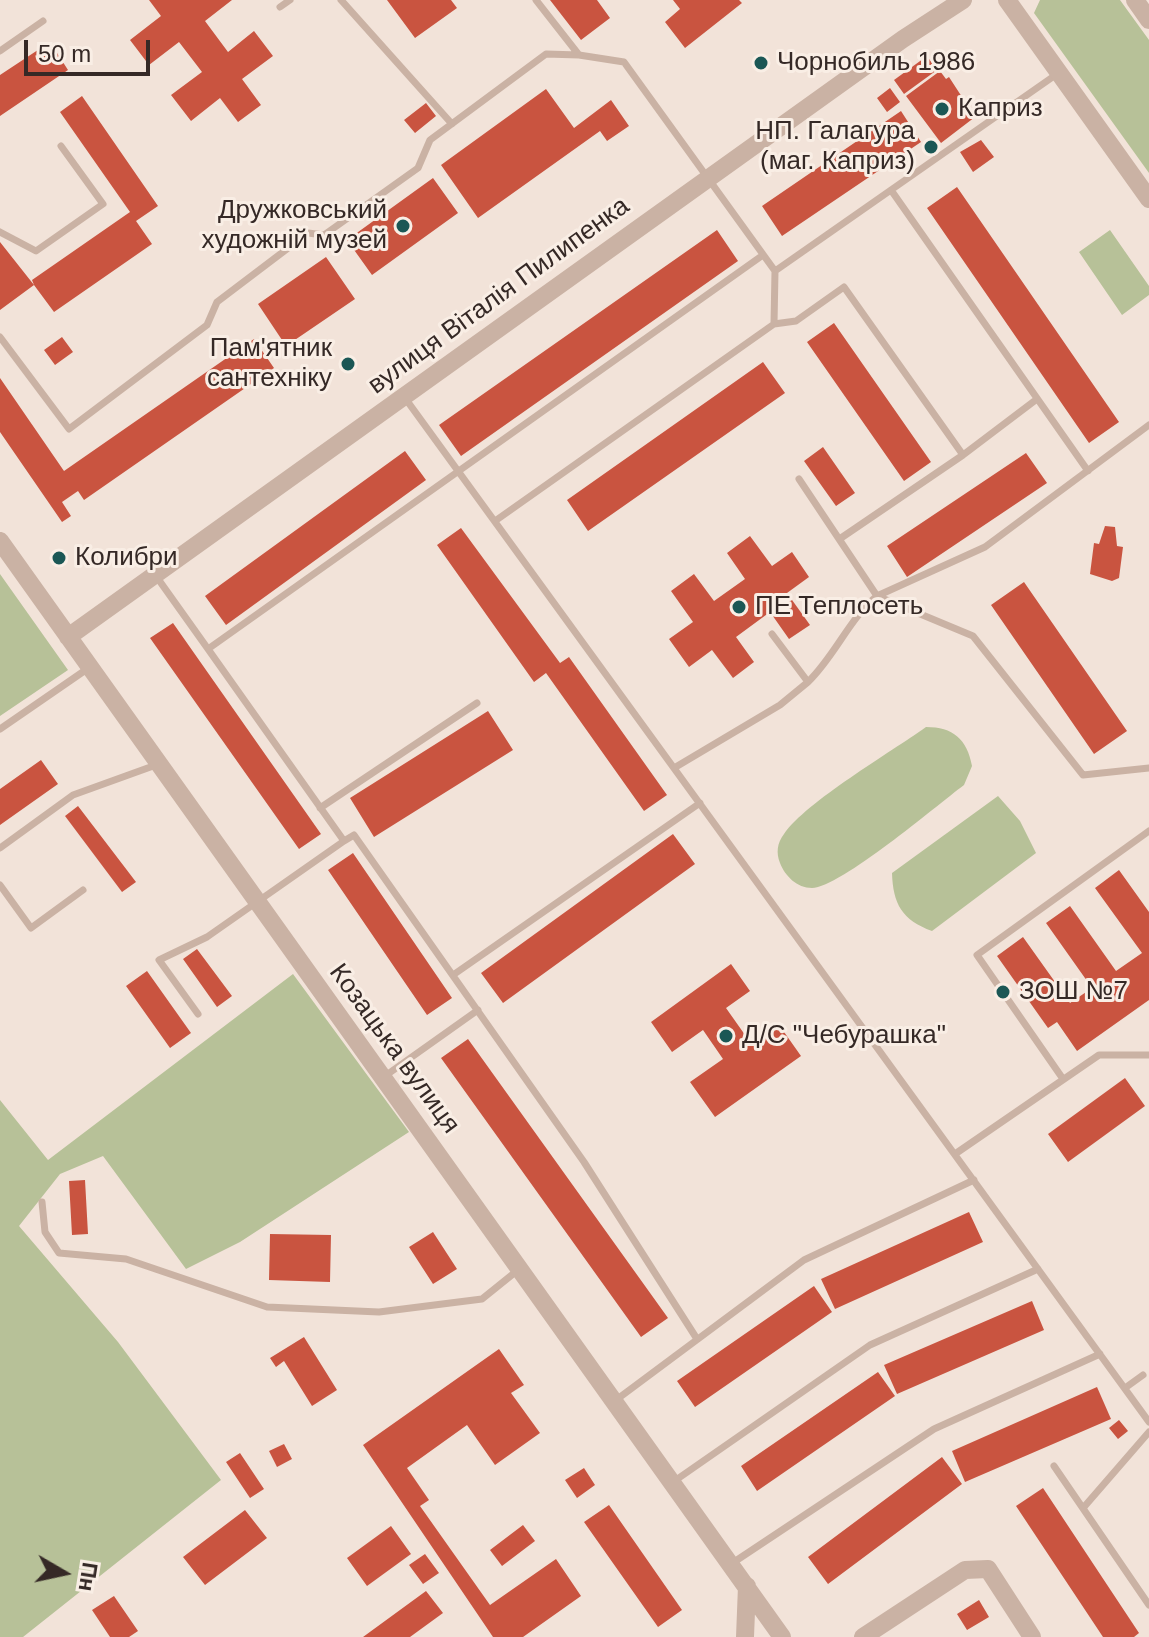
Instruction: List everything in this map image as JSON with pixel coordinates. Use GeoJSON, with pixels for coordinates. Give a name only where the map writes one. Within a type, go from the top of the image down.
{"type":"FeatureCollection","features":[{"type":"Feature","properties":{"kind":"street","name":"вулиця Віталія Пилипенка"},"geometry":{"type":"LineString","coordinates":[[68,637],[707,179],[963,0]]}},
{"type":"Feature","properties":{"kind":"street"},"geometry":{"type":"LineString","coordinates":[[1007,0],[1149,199]]}},
{"type":"Feature","properties":{"kind":"street"},"geometry":{"type":"LineString","coordinates":[[1135,0],[1149,20]]}},
{"type":"Feature","properties":{"kind":"street","name":"Козацька вулиця"},"geometry":{"type":"LineString","coordinates":[[0,541],[782,1637]]}},
{"type":"Feature","properties":{"kind":"street"},"geometry":{"type":"LineString","coordinates":[[863,1637],[965,1570],[988,1569],[1032,1637]]}},
{"type":"Feature","properties":{"kind":"street"},"geometry":{"type":"LineString","coordinates":[[745,1637],[747,1586]]}},
{"type":"Feature","properties":{"kind":"lane"},"geometry":{"type":"LineString","coordinates":[[280,7],[290,0]]}},
{"type":"Feature","properties":{"kind":"lane"},"geometry":{"type":"LineString","coordinates":[[341,0],[452,124]]}},
{"type":"Feature","properties":{"kind":"lane"},"geometry":{"type":"LineString","coordinates":[[536,0],[579,55]]}},
{"type":"Feature","properties":{"kind":"lane"},"geometry":{"type":"LineString","coordinates":[[0,51],[43,21]]}},
{"type":"Feature","properties":{"kind":"lane"},"geometry":{"type":"LineString","coordinates":[[0,337],[69,429],[207,325],[217,302],[308,233],[324,235],[418,168],[430,140],[546,54],[624,62],[775,271],[774,324]]}},
{"type":"Feature","properties":{"kind":"lane"},"geometry":{"type":"LineString","coordinates":[[775,271],[1059,73]]}},
{"type":"Feature","properties":{"kind":"lane"},"geometry":{"type":"LineString","coordinates":[[0,232],[36,251],[103,204],[61,146]]}},
{"type":"Feature","properties":{"kind":"lane"},"geometry":{"type":"LineString","coordinates":[[891,190],[1088,471]]}},
{"type":"Feature","properties":{"kind":"lane"},"geometry":{"type":"LineString","coordinates":[[208,649],[763,255]]}},
{"type":"Feature","properties":{"kind":"lane"},"geometry":{"type":"LineString","coordinates":[[495,521],[774,324],[796,321],[844,287],[963,455]]}},
{"type":"Feature","properties":{"kind":"lane"},"geometry":{"type":"LineString","coordinates":[[404,396],[1149,1422]]}},
{"type":"Feature","properties":{"kind":"lane"},"geometry":{"type":"LineString","coordinates":[[841,538],[963,455],[1037,399]]}},
{"type":"Feature","properties":{"kind":"lane"},"geometry":{"type":"LineString","coordinates":[[674,768],[759,718],[808,682],[827,663],[861,609],[877,596],[985,547],[1149,425]]}},
{"type":"Feature","properties":{"kind":"lane"},"geometry":{"type":"LineString","coordinates":[[799,479],[877,596],[973,636],[1083,775],[1149,768]]}},
{"type":"Feature","properties":{"kind":"lane"},"geometry":{"type":"LineString","coordinates":[[155,574],[344,841]]}},
{"type":"Feature","properties":{"kind":"lane"},"geometry":{"type":"LineString","coordinates":[[772,634],[808,682]]}},
{"type":"Feature","properties":{"kind":"lane"},"geometry":{"type":"LineString","coordinates":[[0,729],[90,667]]}},
{"type":"Feature","properties":{"kind":"lane"},"geometry":{"type":"LineString","coordinates":[[320,808],[477,703]]}},
{"type":"Feature","properties":{"kind":"lane"},"geometry":{"type":"LineString","coordinates":[[0,848],[73,795],[158,764]]}},
{"type":"Feature","properties":{"kind":"lane"},"geometry":{"type":"LineString","coordinates":[[453,975],[700,803]]}},
{"type":"Feature","properties":{"kind":"lane"},"geometry":{"type":"LineString","coordinates":[[1063,1079],[977,955],[1149,831]]}},
{"type":"Feature","properties":{"kind":"lane"},"geometry":{"type":"LineString","coordinates":[[198,1014],[159,960],[207,937],[354,835],[584,1162],[697,1339]]}},
{"type":"Feature","properties":{"kind":"lane"},"geometry":{"type":"LineString","coordinates":[[0,885],[31,928],[83,890]]}},
{"type":"Feature","properties":{"kind":"lane"},"geometry":{"type":"LineString","coordinates":[[383,1078],[478,1010]]}},
{"type":"Feature","properties":{"kind":"lane"},"geometry":{"type":"LineString","coordinates":[[955,1154],[1099,1055],[1149,1055]]}},
{"type":"Feature","properties":{"kind":"lane"},"geometry":{"type":"LineString","coordinates":[[615,1401],[804,1260],[974,1180]]}},
{"type":"Feature","properties":{"kind":"lane"},"geometry":{"type":"LineString","coordinates":[[42,1202],[45,1232],[59,1253],[126,1259],[267,1307],[379,1312],[482,1299],[520,1269]]}},
{"type":"Feature","properties":{"kind":"lane"},"geometry":{"type":"LineString","coordinates":[[673,1482],[870,1345],[1038,1269]]}},
{"type":"Feature","properties":{"kind":"lane"},"geometry":{"type":"LineString","coordinates":[[731,1564],[934,1429],[1100,1354]]}},
{"type":"Feature","properties":{"kind":"lane"},"geometry":{"type":"LineString","coordinates":[[1125,1388],[1143,1375]]}},
{"type":"Feature","properties":{"kind":"lane"},"geometry":{"type":"LineString","coordinates":[[1084,1507],[1149,1432]]}},
{"type":"Feature","properties":{"kind":"lane"},"geometry":{"type":"LineString","coordinates":[[1054,1466],[1149,1605]]}},
{"type":"Feature","properties":{"kind":"green space"},"geometry":{"type":"Polygon","coordinates":[[[1040,0],[1120,0],[1149,40],[1149,173],[1034,13],[1040,0]]]}},
{"type":"Feature","properties":{"kind":"green space"},"geometry":{"type":"Polygon","coordinates":[[[1110,230],[1149,286],[1149,295],[1122,315],[1079,252],[1110,230]]]}},
{"type":"Feature","properties":{"kind":"green space"},"geometry":{"type":"Polygon","coordinates":[[[0,574],[68,670],[0,716],[0,574]]]}},
{"type":"Feature","properties":{"kind":"green space"},"geometry":{"type":"Polygon","coordinates":[[[926,727],[944,729],[962,742],[972,766],[964,785],[865,861],[826,884],[812,888],[801,886],[788,877],[779,859],[779,844],[795,821],[829,793],[926,727]]]}},
{"type":"Feature","properties":{"kind":"green space"},"geometry":{"type":"Polygon","coordinates":[[[998,796],[1020,821],[1036,853],[932,931],[913,922],[897,902],[892,873],[998,796]]]}},
{"type":"Feature","properties":{"kind":"green space"},"geometry":{"type":"Polygon","coordinates":[[[293,974],[409,1132],[240,1242],[186,1269],[103,1156],[60,1174],[19,1226],[118,1342],[221,1480],[23,1637],[0,1637],[0,1100],[48,1160],[293,974]]]}},
{"type":"Feature","properties":{"kind":"building"},"geometry":{"type":"Polygon","coordinates":[[[149,0],[232,0],[205,21],[228,52],[254,31],[273,56],[242,79],[261,105],[238,122],[220,98],[191,121],[171,95],[202,72],[179,42],[149,65],[130,40],[161,16],[149,0]]]}},
{"type":"Feature","properties":{"kind":"building"},"geometry":{"type":"Polygon","coordinates":[[[387,0],[451,0],[457,8],[415,38],[387,0]]]}},
{"type":"Feature","properties":{"kind":"building"},"geometry":{"type":"Polygon","coordinates":[[[550,0],[597,0],[610,18],[581,40],[550,0]]]}},
{"type":"Feature","properties":{"kind":"building"},"geometry":{"type":"Polygon","coordinates":[[[673,0],[739,0],[742,3],[685,48],[665,22],[680,9],[673,0]]]}},
{"type":"Feature","properties":{"kind":"building"},"geometry":{"type":"Polygon","coordinates":[[[50,42],[68,70],[0,116],[0,75],[50,42]]]}},
{"type":"Feature","properties":{"kind":"building"},"geometry":{"type":"Polygon","coordinates":[[[927,56],[937,70],[904,94],[894,80],[927,56]]]}},
{"type":"Feature","properties":{"kind":"building","name":"Каприз"},"geometry":{"type":"Polygon","coordinates":[[[940,71],[946,79],[949,77],[975,117],[941,143],[906,96],[940,71]]]}},
{"type":"Feature","properties":{"kind":"building"},"geometry":{"type":"Polygon","coordinates":[[[890,88],[900,102],[887,112],[877,98],[890,88]]]}},
{"type":"Feature","properties":{"kind":"building"},"geometry":{"type":"Polygon","coordinates":[[[546,89],[574,128],[611,100],[629,126],[607,141],[600,131],[478,218],[441,165],[546,89]]]}},
{"type":"Feature","properties":{"kind":"building"},"geometry":{"type":"Polygon","coordinates":[[[82,96],[158,206],[136,221],[152,244],[54,312],[32,280],[130,212],[60,112],[82,96]]]}},
{"type":"Feature","properties":{"kind":"building"},"geometry":{"type":"Polygon","coordinates":[[[426,103],[436,116],[415,133],[404,120],[426,103]]]}},
{"type":"Feature","properties":{"kind":"building"},"geometry":{"type":"Polygon","coordinates":[[[901,111],[921,142],[782,236],[762,206],[901,111]]]}},
{"type":"Feature","properties":{"kind":"building"},"geometry":{"type":"Polygon","coordinates":[[[981,140],[994,157],[973,172],[960,152],[981,140]]]}},
{"type":"Feature","properties":{"kind":"building","name":"Дружковський художній музей"},"geometry":{"type":"Polygon","coordinates":[[[433,178],[458,213],[372,275],[347,240],[433,178]]]}},
{"type":"Feature","properties":{"kind":"building"},"geometry":{"type":"Polygon","coordinates":[[[957,187],[1119,422],[1089,443],[927,208],[957,187]]]}},
{"type":"Feature","properties":{"kind":"building"},"geometry":{"type":"Polygon","coordinates":[[[717,230],[738,261],[461,456],[439,425],[717,230]]]}},
{"type":"Feature","properties":{"kind":"building"},"geometry":{"type":"Polygon","coordinates":[[[0,242],[34,285],[0,310],[0,242]]]}},
{"type":"Feature","properties":{"kind":"building"},"geometry":{"type":"Polygon","coordinates":[[[326,257],[355,299],[286,346],[258,304],[326,257]]]}},
{"type":"Feature","properties":{"kind":"building"},"geometry":{"type":"Polygon","coordinates":[[[834,323],[931,462],[904,481],[807,342],[834,323]]]}},
{"type":"Feature","properties":{"kind":"building"},"geometry":{"type":"Polygon","coordinates":[[[62,337],[73,352],[55,365],[44,350],[62,337]]]}},
{"type":"Feature","properties":{"kind":"building"},"geometry":{"type":"Polygon","coordinates":[[[254,339],[274,368],[84,500],[78,491],[62,502],[71,516],[62,522],[0,432],[0,378],[64,471],[254,339]]]}},
{"type":"Feature","properties":{"kind":"building"},"geometry":{"type":"Polygon","coordinates":[[[763,362],[785,393],[588,531],[567,500],[763,362]]]}},
{"type":"Feature","properties":{"kind":"building"},"geometry":{"type":"Polygon","coordinates":[[[823,447],[855,493],[836,506],[804,461],[823,447]]]}},
{"type":"Feature","properties":{"kind":"building"},"geometry":{"type":"Polygon","coordinates":[[[405,451],[426,480],[226,625],[205,596],[405,451]]]}},
{"type":"Feature","properties":{"kind":"building"},"geometry":{"type":"Polygon","coordinates":[[[1026,453],[1047,483],[907,577],[887,546],[1026,453]]]}},
{"type":"Feature","properties":{"kind":"building"},"geometry":{"type":"Polygon","coordinates":[[[1105,526],[1115,527],[1117,546],[1123,547],[1119,578],[1112,581],[1090,574],[1094,543],[1099,544],[1105,526]]]}},
{"type":"Feature","properties":{"kind":"building"},"geometry":{"type":"Polygon","coordinates":[[[461,528],[560,663],[569,657],[667,795],[644,811],[546,673],[534,682],[437,545],[461,528]]]}},
{"type":"Feature","properties":{"kind":"building","name":"ПЕ Теплосеть"},"geometry":{"type":"Polygon","coordinates":[[[750,536],[772,566],[792,552],[809,577],[787,593],[810,625],[789,639],[770,612],[736,637],[754,662],[733,678],[712,650],[689,667],[669,639],[693,622],[671,591],[694,574],[714,601],[745,579],[727,553],[750,536]]]}},
{"type":"Feature","properties":{"kind":"building"},"geometry":{"type":"Polygon","coordinates":[[[1024,582],[1127,731],[1094,754],[991,605],[1024,582]]]}},
{"type":"Feature","properties":{"kind":"building"},"geometry":{"type":"Polygon","coordinates":[[[173,623],[321,834],[299,849],[150,638],[173,623]]]}},
{"type":"Feature","properties":{"kind":"building"},"geometry":{"type":"Polygon","coordinates":[[[488,711],[513,750],[374,837],[350,798],[488,711]]]}},
{"type":"Feature","properties":{"kind":"building"},"geometry":{"type":"Polygon","coordinates":[[[41,760],[58,784],[0,825],[0,789],[41,760]]]}},
{"type":"Feature","properties":{"kind":"building"},"geometry":{"type":"Polygon","coordinates":[[[78,806],[136,882],[122,892],[65,816],[78,806]]]}},
{"type":"Feature","properties":{"kind":"building"},"geometry":{"type":"Polygon","coordinates":[[[673,834],[695,864],[503,1003],[481,973],[673,834]]]}},
{"type":"Feature","properties":{"kind":"building"},"geometry":{"type":"Polygon","coordinates":[[[353,853],[452,998],[427,1015],[328,870],[353,853]]]}},
{"type":"Feature","properties":{"kind":"building"},"geometry":{"type":"Polygon","coordinates":[[[1119,870],[1149,912],[1149,1000],[1077,1051],[1057,1022],[1048,1028],[997,956],[1023,937],[1070,1003],[1092,988],[1046,923],[1070,906],[1116,971],[1142,953],[1095,888],[1119,870]]]}},
{"type":"Feature","properties":{"kind":"building"},"geometry":{"type":"Polygon","coordinates":[[[197,949],[232,996],[217,1007],[183,959],[197,949]]]}},
{"type":"Feature","properties":{"kind":"building","name":"Д/С \"Чебурашка\""},"geometry":{"type":"Polygon","coordinates":[[[731,964],[750,991],[726,1008],[750,1042],[777,1022],[801,1056],[715,1117],[690,1082],[723,1059],[703,1030],[672,1052],[651,1022],[731,964]]]}},
{"type":"Feature","properties":{"kind":"building"},"geometry":{"type":"Polygon","coordinates":[[[147,971],[191,1033],[170,1048],[126,986],[147,971]]]}},
{"type":"Feature","properties":{"kind":"building"},"geometry":{"type":"Polygon","coordinates":[[[468,1039],[668,1318],[641,1337],[441,1058],[468,1039]]]}},
{"type":"Feature","properties":{"kind":"building"},"geometry":{"type":"Polygon","coordinates":[[[1125,1078],[1145,1106],[1068,1162],[1048,1134],[1125,1078]]]}},
{"type":"Feature","properties":{"kind":"building"},"geometry":{"type":"Polygon","coordinates":[[[85,1180],[88,1234],[72,1235],[69,1181],[85,1180]]]}},
{"type":"Feature","properties":{"kind":"building"},"geometry":{"type":"Polygon","coordinates":[[[969,1212],[983,1242],[835,1309],[821,1279],[969,1212]]]}},
{"type":"Feature","properties":{"kind":"building"},"geometry":{"type":"Polygon","coordinates":[[[433,1232],[457,1269],[433,1284],[409,1247],[433,1232]]]}},
{"type":"Feature","properties":{"kind":"building"},"geometry":{"type":"Polygon","coordinates":[[[270,1234],[331,1235],[330,1282],[269,1280],[270,1234]]]}},
{"type":"Feature","properties":{"kind":"building"},"geometry":{"type":"Polygon","coordinates":[[[814,1286],[832,1312],[695,1407],[677,1381],[814,1286]]]}},
{"type":"Feature","properties":{"kind":"building"},"geometry":{"type":"Polygon","coordinates":[[[1032,1301],[1044,1330],[897,1394],[884,1365],[1032,1301]]]}},
{"type":"Feature","properties":{"kind":"building"},"geometry":{"type":"Polygon","coordinates":[[[304,1337],[337,1390],[312,1406],[284,1361],[276,1367],[270,1358],[304,1337]]]}},
{"type":"Feature","properties":{"kind":"building"},"geometry":{"type":"Polygon","coordinates":[[[499,1349],[524,1385],[511,1393],[540,1433],[495,1465],[467,1425],[407,1468],[429,1500],[420,1506],[490,1605],[556,1559],[581,1596],[523,1637],[493,1637],[363,1445],[499,1349]]]}},
{"type":"Feature","properties":{"kind":"building"},"geometry":{"type":"Polygon","coordinates":[[[878,1372],[895,1396],[757,1491],[741,1466],[878,1372]]]}},
{"type":"Feature","properties":{"kind":"building"},"geometry":{"type":"Polygon","coordinates":[[[1097,1387],[1111,1419],[965,1482],[952,1451],[1097,1387]]]}},
{"type":"Feature","properties":{"kind":"building"},"geometry":{"type":"Polygon","coordinates":[[[1119,1420],[1128,1431],[1118,1439],[1109,1428],[1119,1420]]]}},
{"type":"Feature","properties":{"kind":"building"},"geometry":{"type":"Polygon","coordinates":[[[284,1444],[292,1459],[277,1467],[269,1451],[284,1444]]]}},
{"type":"Feature","properties":{"kind":"building"},"geometry":{"type":"Polygon","coordinates":[[[240,1453],[264,1489],[250,1498],[226,1462],[240,1453]]]}},
{"type":"Feature","properties":{"kind":"building"},"geometry":{"type":"Polygon","coordinates":[[[942,1457],[962,1484],[828,1584],[808,1557],[942,1457]]]}},
{"type":"Feature","properties":{"kind":"building"},"geometry":{"type":"Polygon","coordinates":[[[584,1468],[595,1485],[577,1498],[565,1480],[584,1468]]]}},
{"type":"Feature","properties":{"kind":"building"},"geometry":{"type":"Polygon","coordinates":[[[1043,1488],[1139,1633],[1134,1637],[1103,1637],[1016,1506],[1043,1488]]]}},
{"type":"Feature","properties":{"kind":"building"},"geometry":{"type":"Polygon","coordinates":[[[609,1505],[682,1610],[658,1627],[584,1522],[609,1505]]]}},
{"type":"Feature","properties":{"kind":"building"},"geometry":{"type":"Polygon","coordinates":[[[245,1510],[267,1538],[205,1585],[183,1557],[245,1510]]]}},
{"type":"Feature","properties":{"kind":"building"},"geometry":{"type":"Polygon","coordinates":[[[523,1525],[535,1541],[502,1566],[490,1550],[523,1525]]]}},
{"type":"Feature","properties":{"kind":"building"},"geometry":{"type":"Polygon","coordinates":[[[391,1526],[411,1554],[367,1586],[347,1558],[391,1526]]]}},
{"type":"Feature","properties":{"kind":"building"},"geometry":{"type":"Polygon","coordinates":[[[425,1554],[439,1573],[423,1584],[409,1565],[425,1554]]]}},
{"type":"Feature","properties":{"kind":"building"},"geometry":{"type":"Polygon","coordinates":[[[426,1591],[443,1613],[410,1637],[363,1637],[426,1591]]]}},
{"type":"Feature","properties":{"kind":"building"},"geometry":{"type":"Polygon","coordinates":[[[114,1596],[138,1631],[129,1637],[110,1637],[92,1610],[114,1596]]]}},
{"type":"Feature","properties":{"kind":"building"},"geometry":{"type":"Polygon","coordinates":[[[979,1600],[989,1617],[967,1630],[957,1614],[979,1600]]]}},
{"type":"Feature","properties":{"kind":"place","name":"Чорнобиль 1986"},"geometry":{"type":"Point","coordinates":[761,63]}},
{"type":"Feature","properties":{"kind":"place","name":"Каприз"},"geometry":{"type":"Point","coordinates":[942,109]}},
{"type":"Feature","properties":{"kind":"place","name":"НП. Галагура (маг. Каприз)"},"geometry":{"type":"Point","coordinates":[931,147]}},
{"type":"Feature","properties":{"kind":"place","name":"Дружковський художній музей"},"geometry":{"type":"Point","coordinates":[403,226]}},
{"type":"Feature","properties":{"kind":"place","name":"Пам'ятник сантехніку"},"geometry":{"type":"Point","coordinates":[348,364]}},
{"type":"Feature","properties":{"kind":"place","name":"Колибри"},"geometry":{"type":"Point","coordinates":[59,558]}},
{"type":"Feature","properties":{"kind":"place","name":"ПЕ Теплосеть"},"geometry":{"type":"Point","coordinates":[739,607]}},
{"type":"Feature","properties":{"kind":"place","name":"ЗОШ №7"},"geometry":{"type":"Point","coordinates":[1003,992]}},
{"type":"Feature","properties":{"kind":"place","name":"Д/С \"Чебурашка\""},"geometry":{"type":"Point","coordinates":[726,1036]}}]}
